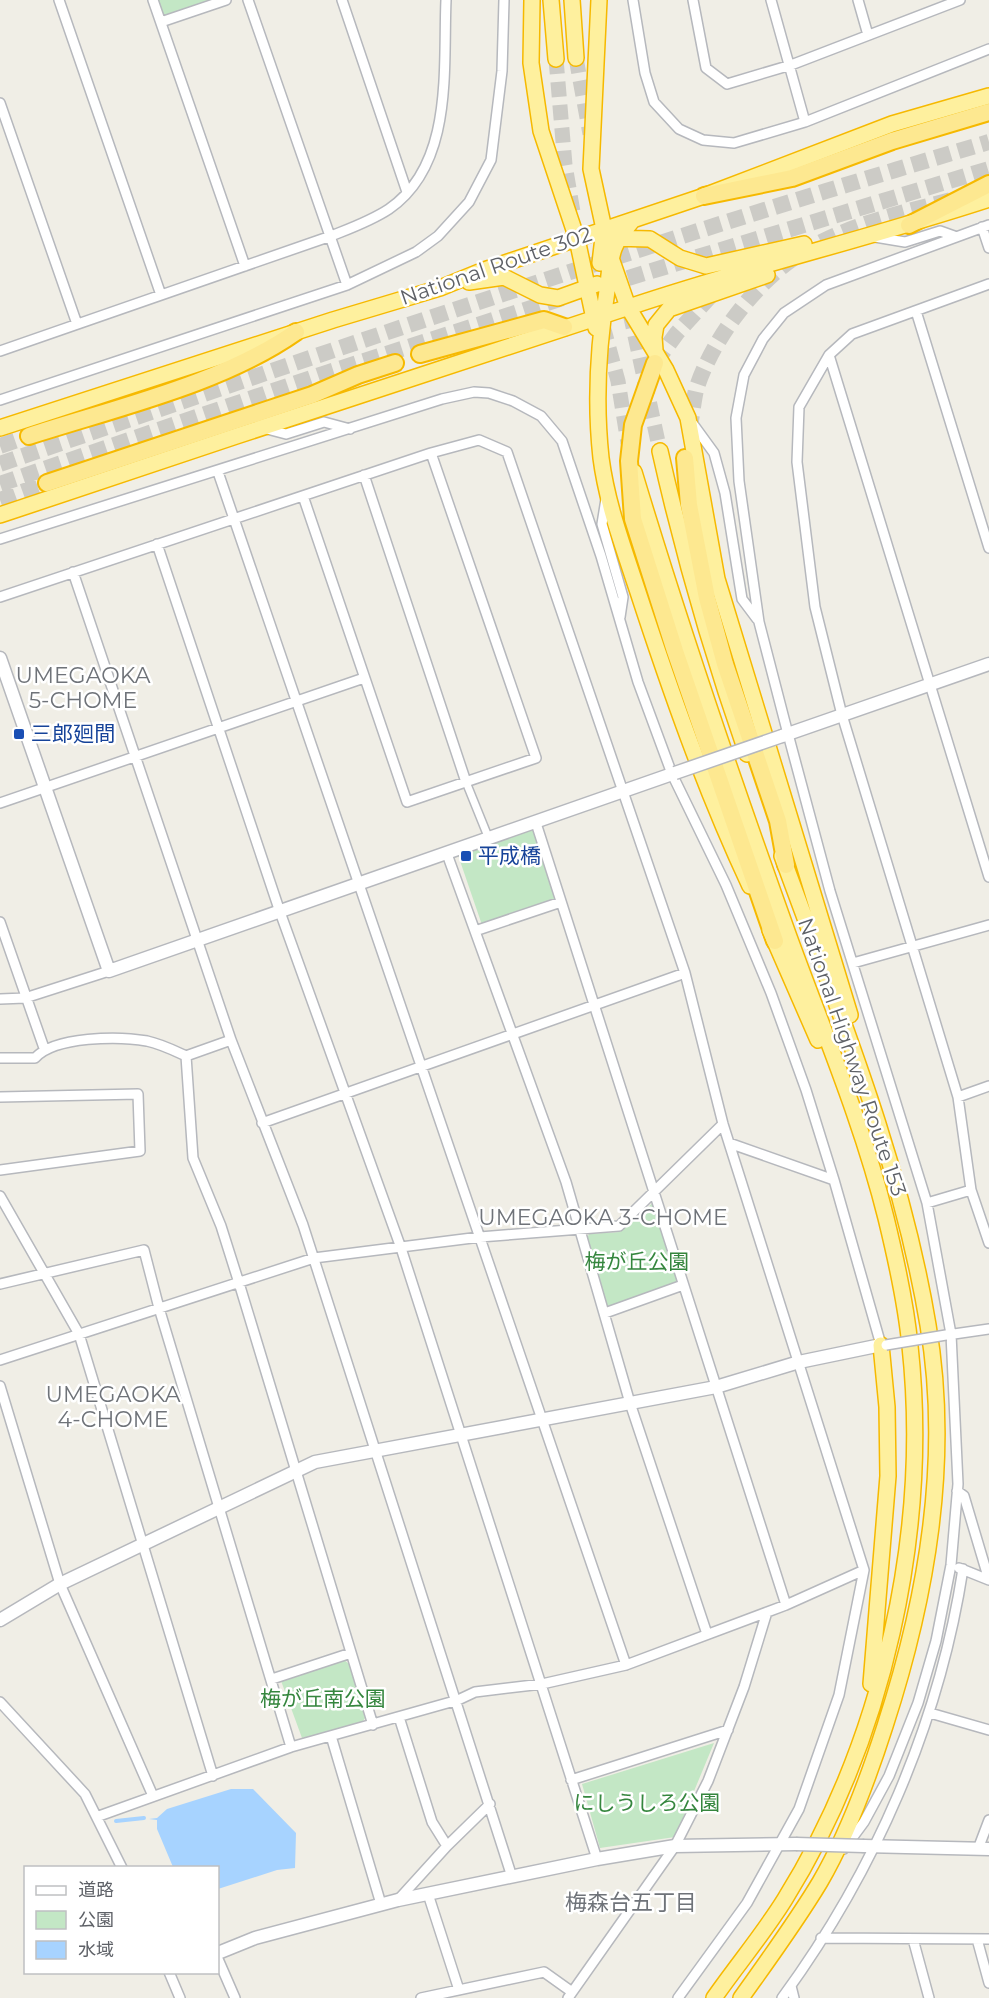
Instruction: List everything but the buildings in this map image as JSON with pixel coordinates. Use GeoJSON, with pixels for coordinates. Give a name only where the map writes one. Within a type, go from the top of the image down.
{"type":"FeatureCollection","features":[{"type":"Feature","properties":{"kind":"highway"},"geometry":{"type":"LineString","coordinates":[[532,0],[531,63],[541,131],[577,239],[598,287],[628,307]]}},
{"type":"Feature","properties":{"kind":"highway"},"geometry":{"type":"LineString","coordinates":[[551,0],[556,59]]}},
{"type":"Feature","properties":{"kind":"highway"},"geometry":{"type":"LineString","coordinates":[[572,0],[576,57]]}},
{"type":"Feature","properties":{"kind":"highway"},"geometry":{"type":"LineString","coordinates":[[598,287],[609,256],[609,235],[591,170],[599,0]]}},
{"type":"Feature","properties":{"kind":"highway","name":"National Route 302"},"geometry":{"type":"LineString","coordinates":[[0,428],[440,288],[484,270],[577,239],[609,235],[632,221],[892,124],[989,96]]}},
{"type":"Feature","properties":{"kind":"highway"},"geometry":{"type":"LineString","coordinates":[[704,196],[792,178],[892,141],[989,112]]}},
{"type":"Feature","properties":{"kind":"highway"},"geometry":{"type":"LineString","coordinates":[[909,225],[989,184]]}},
{"type":"Feature","properties":{"kind":"highway"},"geometry":{"type":"LineString","coordinates":[[0,515],[258,427],[597,316],[814,251],[869,238],[989,199]]}},
{"type":"Feature","properties":{"kind":"highway"},"geometry":{"type":"LineString","coordinates":[[609,235],[650,239],[680,258],[706,266],[822,240],[869,238]]}},
{"type":"Feature","properties":{"kind":"highway"},"geometry":{"type":"LineString","coordinates":[[609,235],[598,287],[600,438],[607,489],[620,541],[720,822],[775,941],[812,1030],[840,1079]]}},
{"type":"Feature","properties":{"kind":"highway"},"geometry":{"type":"LineString","coordinates":[[775,941],[675,651],[633,519],[629,461],[633,425],[656,358],[654,337],[656,325],[669,309],[789,268],[814,251]]}},
{"type":"Feature","properties":{"kind":"highway"},"geometry":{"type":"LineString","coordinates":[[609,256],[628,307],[688,418],[717,579],[849,1010],[860,1066]]}},
{"type":"Feature","properties":{"kind":"highway"},"geometry":{"type":"LineString","coordinates":[[440,288],[504,277],[540,295],[558,298],[598,287]]}},
{"type":"Feature","properties":{"kind":"highway"},"geometry":{"type":"LineString","coordinates":[[420,354],[544,320],[571,325]]}},
{"type":"Feature","properties":{"kind":"highway"},"geometry":{"type":"LineString","coordinates":[[29,436],[207,378],[267,352],[296,332]]}},
{"type":"Feature","properties":{"kind":"highway"},"geometry":{"type":"LineString","coordinates":[[46,483],[312,395],[358,375],[397,362]]}},
{"type":"Feature","properties":{"kind":"highway","name":"National Highway Route 153"},"geometry":{"type":"LineString","coordinates":[[660,451],[680,540],[723,685],[860,1066],[901,1200],[929,1326],[934,1383],[936,1462],[927,1566],[911,1644],[871,1771],[819,1883],[741,1998]]}},
{"type":"Feature","properties":{"kind":"highway"},"geometry":{"type":"LineString","coordinates":[[685,458],[687,495],[707,597],[725,664],[778,821],[786,865]]}},
{"type":"Feature","properties":{"kind":"highway","name":"National Highway Route 153"},"geometry":{"type":"LineString","coordinates":[[630,461],[685,641],[840,1079],[860,1127],[886,1218],[910,1344],[914,1418],[913,1502],[905,1572],[870,1714],[822,1831],[785,1899],[714,1998]]}},
{"type":"Feature","properties":{"kind":"highway"},"geometry":{"type":"LineString","coordinates":[[870,1714],[888,1476],[883,1345]]}},
{"type":"Feature","properties":{"kind":"street"},"geometry":{"type":"LineString","coordinates":[[59,0],[161,295]]}},
{"type":"Feature","properties":{"kind":"street"},"geometry":{"type":"LineString","coordinates":[[153,0],[245,266]]}},
{"type":"Feature","properties":{"kind":"street"},"geometry":{"type":"LineString","coordinates":[[161,22],[226,0]]}},
{"type":"Feature","properties":{"kind":"street"},"geometry":{"type":"LineString","coordinates":[[248,0],[347,285]]}},
{"type":"Feature","properties":{"kind":"street"},"geometry":{"type":"LineString","coordinates":[[342,0],[407,192]]}},
{"type":"Feature","properties":{"kind":"street"},"geometry":{"type":"LineString","coordinates":[[0,351],[331,236],[380,214],[421,177],[441,119],[446,0]]}},
{"type":"Feature","properties":{"kind":"street"},"geometry":{"type":"LineString","coordinates":[[0,400],[347,285],[416,252],[438,236],[469,202],[490,160],[502,71],[504,0]]}},
{"type":"Feature","properties":{"kind":"street"},"geometry":{"type":"LineString","coordinates":[[633,0],[645,73],[654,102],[679,129],[703,140],[734,143],[805,122],[989,49]]}},
{"type":"Feature","properties":{"kind":"street"},"geometry":{"type":"LineString","coordinates":[[693,0],[706,68],[727,84],[791,65],[944,3],[960,0]]}},
{"type":"Feature","properties":{"kind":"street"},"geometry":{"type":"LineString","coordinates":[[771,0],[791,65],[805,122]]}},
{"type":"Feature","properties":{"kind":"street"},"geometry":{"type":"LineString","coordinates":[[858,0],[868,35]]}},
{"type":"Feature","properties":{"kind":"street"},"geometry":{"type":"LineString","coordinates":[[0,102],[77,324]]}},
{"type":"Feature","properties":{"kind":"street"},"geometry":{"type":"LineString","coordinates":[[819,1883],[864,1822],[889,1776],[918,1703],[933,1652],[951,1565],[957,1491],[949,1335],[927,1203],[830,891],[785,735],[759,622],[739,481],[736,418],[744,375],[763,339],[784,313],[804,297],[826,285],[986,226],[989,248]]}},
{"type":"Feature","properties":{"kind":"street"},"geometry":{"type":"LineString","coordinates":[[869,238],[905,242],[940,231],[954,236]]}},
{"type":"Feature","properties":{"kind":"street"},"geometry":{"type":"LineString","coordinates":[[989,284],[852,334],[829,355],[799,407],[797,462],[815,607],[842,715],[958,1097],[971,1190],[989,1243]]}},
{"type":"Feature","properties":{"kind":"street"},"geometry":{"type":"LineString","coordinates":[[916,311],[989,548]]}},
{"type":"Feature","properties":{"kind":"street"},"geometry":{"type":"LineString","coordinates":[[829,355],[989,877]]}},
{"type":"Feature","properties":{"kind":"street"},"geometry":{"type":"LineString","coordinates":[[0,539],[219,472],[442,399],[474,392],[489,393],[513,400],[540,416],[562,441],[619,619],[674,774],[726,885],[771,993],[806,1090],[883,1345]]}},
{"type":"Feature","properties":{"kind":"street"},"geometry":{"type":"LineString","coordinates":[[688,418],[714,453],[725,493],[742,599],[759,622]]}},
{"type":"Feature","properties":{"kind":"street"},"geometry":{"type":"LineString","coordinates":[[258,427],[286,434],[324,422],[350,429]]}},
{"type":"Feature","properties":{"kind":"street"},"geometry":{"type":"LineString","coordinates":[[0,597],[431,453],[479,440],[507,452],[625,791],[685,973],[723,1124],[864,1570],[839,1695],[799,1809],[747,1903],[678,1998]]}},
{"type":"Feature","properties":{"kind":"street"},"geometry":{"type":"LineString","coordinates":[[303,496],[407,802],[536,758],[431,453]]}},
{"type":"Feature","properties":{"kind":"street"},"geometry":{"type":"LineString","coordinates":[[219,472],[626,1665]]}},
{"type":"Feature","properties":{"kind":"street"},"geometry":{"type":"LineString","coordinates":[[364,475],[466,782],[489,839]]}},
{"type":"Feature","properties":{"kind":"street"},"geometry":{"type":"LineString","coordinates":[[607,489],[602,524],[623,597],[619,619]]}},
{"type":"Feature","properties":{"kind":"street"},"geometry":{"type":"LineString","coordinates":[[157,544],[280,912],[401,1248],[597,1859]]}},
{"type":"Feature","properties":{"kind":"street"},"geometry":{"type":"LineString","coordinates":[[73,572],[231,1040],[314,1258],[458,1700],[512,1877]]}},
{"type":"Feature","properties":{"kind":"street"},"geometry":{"type":"LineString","coordinates":[[0,658],[109,971]]}},
{"type":"Feature","properties":{"kind":"street"},"geometry":{"type":"LineString","coordinates":[[0,999],[25,998],[109,971],[989,664]]}},
{"type":"Feature","properties":{"kind":"street"},"geometry":{"type":"LineString","coordinates":[[0,803],[364,678]]}},
{"type":"Feature","properties":{"kind":"street"},"geometry":{"type":"LineString","coordinates":[[536,823],[786,1605]]}},
{"type":"Feature","properties":{"kind":"street"},"geometry":{"type":"LineString","coordinates":[[447,854],[567,1182],[630,1403],[708,1635]]}},
{"type":"Feature","properties":{"kind":"street"},"geometry":{"type":"LineString","coordinates":[[475,931],[561,902]]}},
{"type":"Feature","properties":{"kind":"street"},"geometry":{"type":"LineString","coordinates":[[0,922],[44,1048]]}},
{"type":"Feature","properties":{"kind":"street"},"geometry":{"type":"LineString","coordinates":[[853,963],[912,945],[989,926]]}},
{"type":"Feature","properties":{"kind":"street"},"geometry":{"type":"LineString","coordinates":[[262,1123],[685,973]]}},
{"type":"Feature","properties":{"kind":"street"},"geometry":{"type":"LineString","coordinates":[[0,1058],[36,1058],[44,1048],[71,1041],[145,1041],[162,1044],[186,1056],[231,1040]]}},
{"type":"Feature","properties":{"kind":"street"},"geometry":{"type":"LineString","coordinates":[[186,1056],[193,1158],[221,1226],[373,1725]]}},
{"type":"Feature","properties":{"kind":"street"},"geometry":{"type":"LineString","coordinates":[[958,1097],[989,1086]]}},
{"type":"Feature","properties":{"kind":"street"},"geometry":{"type":"LineString","coordinates":[[0,1097],[138,1094],[140,1151],[0,1170]]}},
{"type":"Feature","properties":{"kind":"street"},"geometry":{"type":"LineString","coordinates":[[0,1360],[314,1258],[480,1237],[619,1226],[723,1124]]}},
{"type":"Feature","properties":{"kind":"street"},"geometry":{"type":"LineString","coordinates":[[729,1143],[834,1180]]}},
{"type":"Feature","properties":{"kind":"street"},"geometry":{"type":"LineString","coordinates":[[927,1203],[971,1190]]}},
{"type":"Feature","properties":{"kind":"street"},"geometry":{"type":"LineString","coordinates":[[0,1196],[79,1334],[213,1776]]}},
{"type":"Feature","properties":{"kind":"street"},"geometry":{"type":"LineString","coordinates":[[0,1284],[144,1250],[159,1308],[291,1747]]}},
{"type":"Feature","properties":{"kind":"street"},"geometry":{"type":"LineString","coordinates":[[605,1313],[683,1285]]}},
{"type":"Feature","properties":{"kind":"street"},"geometry":{"type":"LineString","coordinates":[[0,1620],[60,1584],[315,1462],[716,1387],[799,1362],[883,1345],[989,1329]]}},
{"type":"Feature","properties":{"kind":"street"},"geometry":{"type":"LineString","coordinates":[[0,1387],[60,1584],[153,1796]]}},
{"type":"Feature","properties":{"kind":"street"},"geometry":{"type":"LineString","coordinates":[[957,1491],[964,1496],[989,1580]]}},
{"type":"Feature","properties":{"kind":"street"},"geometry":{"type":"LineString","coordinates":[[951,1565],[989,1580]]}},
{"type":"Feature","properties":{"kind":"street"},"geometry":{"type":"LineString","coordinates":[[782,1998],[877,1845],[930,1713],[943,1670],[963,1569]]}},
{"type":"Feature","properties":{"kind":"street"},"geometry":{"type":"LineString","coordinates":[[99,1816],[291,1747],[458,1700],[475,1692],[542,1684],[626,1665],[786,1605],[864,1570]]}},
{"type":"Feature","properties":{"kind":"street"},"geometry":{"type":"LineString","coordinates":[[421,1998],[544,1972],[570,1995],[675,1846],[708,1781],[728,1730],[767,1612]]}},
{"type":"Feature","properties":{"kind":"street"},"geometry":{"type":"LineString","coordinates":[[272,1679],[351,1653]]}},
{"type":"Feature","properties":{"kind":"street"},"geometry":{"type":"LineString","coordinates":[[0,1702],[62,1766],[85,1794],[99,1816],[121,1866]]}},
{"type":"Feature","properties":{"kind":"street"},"geometry":{"type":"LineString","coordinates":[[930,1713],[989,1730]]}},
{"type":"Feature","properties":{"kind":"street"},"geometry":{"type":"LineString","coordinates":[[399,1717],[432,1822],[447,1846]]}},
{"type":"Feature","properties":{"kind":"street"},"geometry":{"type":"LineString","coordinates":[[571,1780],[728,1730]]}},
{"type":"Feature","properties":{"kind":"street"},"geometry":{"type":"LineString","coordinates":[[331,1736],[381,1904]]}},
{"type":"Feature","properties":{"kind":"street"},"geometry":{"type":"LineString","coordinates":[[398,1900],[447,1846],[490,1804]]}},
{"type":"Feature","properties":{"kind":"street"},"geometry":{"type":"LineString","coordinates":[[219,1953],[255,1938],[381,1904],[597,1859],[675,1846],[796,1844],[984,1849],[989,1820]]}},
{"type":"Feature","properties":{"kind":"street"},"geometry":{"type":"LineString","coordinates":[[428,1894],[459,1990]]}},
{"type":"Feature","properties":{"kind":"street"},"geometry":{"type":"LineString","coordinates":[[821,1938],[989,1939]]}},
{"type":"Feature","properties":{"kind":"street"},"geometry":{"type":"LineString","coordinates":[[913,1939],[928,1998]]}},
{"type":"Feature","properties":{"kind":"street"},"geometry":{"type":"LineString","coordinates":[[977,1939],[989,1983]]}},
{"type":"Feature","properties":{"kind":"street"},"geometry":{"type":"LineString","coordinates":[[219,1961],[235,1998]]}},
{"type":"Feature","properties":{"kind":"street"},"geometry":{"type":"LineString","coordinates":[[170,1974],[180,1998]]}},
{"type":"Feature","properties":{"kind":"street"},"geometry":{"type":"LineString","coordinates":[[791,1986],[794,1998]]}},
{"type":"Feature","properties":{"kind":"green space"},"geometry":{"type":"Polygon","coordinates":[[[157,0],[216,0],[167,16],[161,14],[157,0]]]}},
{"type":"Feature","properties":{"kind":"green space"},"geometry":{"type":"Polygon","coordinates":[[[535,829],[558,900],[482,925],[458,855],[535,829]]]}},
{"type":"Feature","properties":{"kind":"green space","name":"梅が丘公園"},"geometry":{"type":"Polygon","coordinates":[[[656,1200],[681,1284],[607,1309],[587,1238],[589,1234],[620,1232],[656,1200]]]}},
{"type":"Feature","properties":{"kind":"green space","name":"梅が丘南公園"},"geometry":{"type":"Polygon","coordinates":[[[343,1659],[349,1664],[365,1718],[361,1724],[302,1738],[280,1678],[343,1659]]]}},
{"type":"Feature","properties":{"kind":"green space","name":"にしうしろ公園"},"geometry":{"type":"Polygon","coordinates":[[[714,1743],[675,1837],[600,1848],[582,1784],[714,1743]]]}},
{"type":"Feature","properties":{"kind":"water"},"geometry":{"type":"Polygon","coordinates":[[[231,1789],[253,1789],[296,1833],[295,1868],[277,1870],[219,1889],[219,1866],[173,1866],[157,1829],[157,1820],[149,1819],[157,1818],[167,1809],[231,1789]]]}},
{"type":"Feature","properties":{"kind":"waterway"},"geometry":{"type":"LineString","coordinates":[[116,1821],[144,1818]]}},
{"type":"Feature","properties":{"kind":"tunnel"},"geometry":{"type":"LineString","coordinates":[[576,58],[590,134]]}},
{"type":"Feature","properties":{"kind":"tunnel"},"geometry":{"type":"LineString","coordinates":[[556,59],[565,165],[573,212]]}},
{"type":"Feature","properties":{"kind":"tunnel"},"geometry":{"type":"LineString","coordinates":[[0,464],[492,297],[864,179],[989,142]]}},
{"type":"Feature","properties":{"kind":"tunnel"},"geometry":{"type":"LineString","coordinates":[[605,285],[989,169]]}},
{"type":"Feature","properties":{"kind":"tunnel"},"geometry":{"type":"LineString","coordinates":[[689,431],[696,390],[712,352],[737,314],[767,280],[800,254],[835,236],[873,221],[951,200]]}},
{"type":"Feature","properties":{"kind":"tunnel"},"geometry":{"type":"LineString","coordinates":[[655,363],[677,333],[714,292]]}},
{"type":"Feature","properties":{"kind":"tunnel"},"geometry":{"type":"LineString","coordinates":[[0,484],[323,374],[566,297]]}},
{"type":"Feature","properties":{"kind":"tunnel"},"geometry":{"type":"LineString","coordinates":[[630,313],[660,451]]}},
{"type":"Feature","properties":{"kind":"tunnel"},"geometry":{"type":"LineString","coordinates":[[603,326],[618,381],[628,443]]}},
{"type":"Feature","properties":{"kind":"tunnel"},"geometry":{"type":"LineString","coordinates":[[0,446],[29,436]]}},
{"type":"Feature","properties":{"kind":"tunnel"},"geometry":{"type":"LineString","coordinates":[[0,500],[47,483]]}},
{"type":"Feature","properties":{"kind":"place","name":"三郎廻間"},"geometry":{"type":"Point","coordinates":[19,734]}},
{"type":"Feature","properties":{"kind":"place","name":"平成橋"},"geometry":{"type":"Point","coordinates":[466,856]}},
{"type":"Feature","properties":{"kind":"district","name":"UMEGAOKA 5-CHOME"},"geometry":{"type":"Point","coordinates":[83,688]}},
{"type":"Feature","properties":{"kind":"district","name":"UMEGAOKA 3-CHOME"},"geometry":{"type":"Point","coordinates":[603,1217]}},
{"type":"Feature","properties":{"kind":"district","name":"UMEGAOKA 4-CHOME"},"geometry":{"type":"Point","coordinates":[113,1406]}},
{"type":"Feature","properties":{"kind":"district","name":"梅森台五丁目"},"geometry":{"type":"Point","coordinates":[631,1902]}}]}
